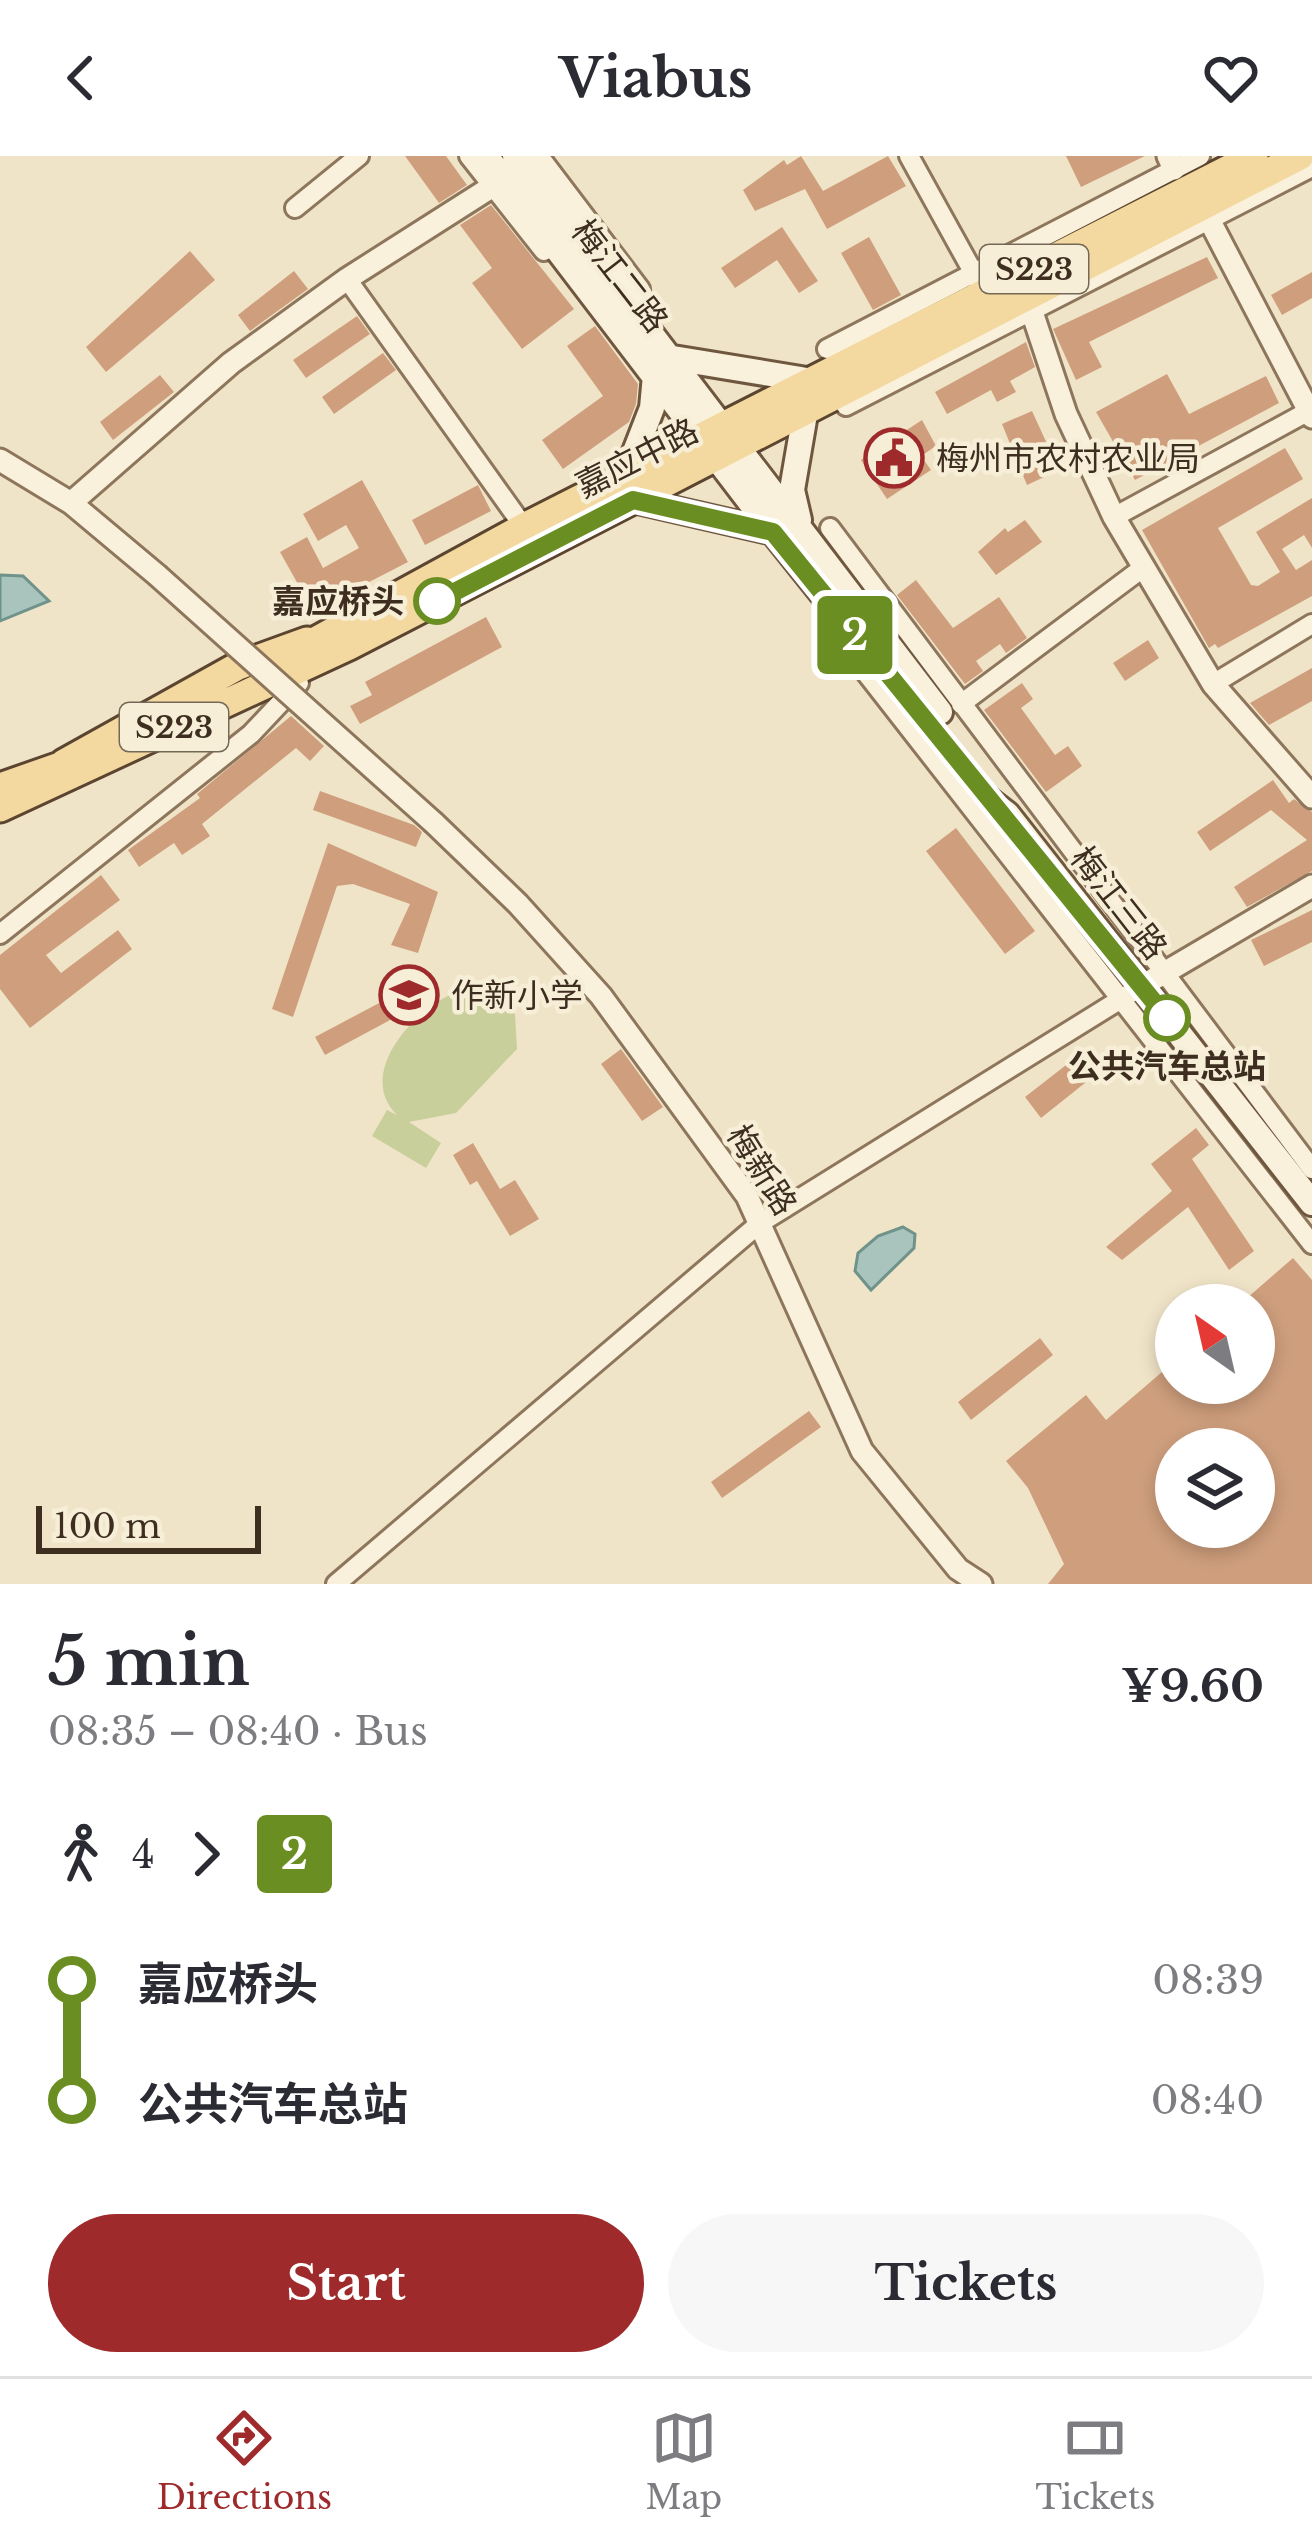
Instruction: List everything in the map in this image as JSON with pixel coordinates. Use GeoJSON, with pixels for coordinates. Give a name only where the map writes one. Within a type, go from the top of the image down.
{"type":"FeatureCollection","features":[{"type":"Feature","properties":{"kind":"main road","name":"梅江二路"},"geometry":{"type":"LineString","coordinates":[[487,156],[501,186],[613,321],[664,366],[721,442]]}},
{"type":"Feature","properties":{"kind":"main road","name":"梅江二路"},"geometry":{"type":"LineString","coordinates":[[514,156],[644,320],[664,366]]}},
{"type":"Feature","properties":{"kind":"main road","name":"嘉应中路"},"geometry":{"type":"LineString","coordinates":[[7,799],[336,641],[721,442],[813,381],[979,283],[1254,156]]}},
{"type":"Feature","properties":{"kind":"main road","name":"嘉应中路"},"geometry":{"type":"LineString","coordinates":[[721,442],[805,414],[1205,213],[1300,156]]}},
{"type":"Feature","properties":{"kind":"main road"},"geometry":{"type":"LineString","coordinates":[[773,532],[629,488],[664,366],[813,381]]}},
{"type":"Feature","properties":{"kind":"main road"},"geometry":{"type":"LineString","coordinates":[[802,528],[792,490],[805,414]]}},
{"type":"Feature","properties":{"kind":"main road","name":"梅江三路"},"geometry":{"type":"LineString","coordinates":[[721,442],[802,528],[998,788],[1006,814]]}},
{"type":"Feature","properties":{"kind":"main road","name":"梅江三路"},"geometry":{"type":"LineString","coordinates":[[721,442],[773,532],[985,797],[1006,814],[1312,1203]]}},
{"type":"Feature","properties":{"kind":"main road","name":"嘉应中路"},"geometry":{"type":"LineString","coordinates":[[336,641],[524,527],[629,488]]}},
{"type":"Feature","properties":{"kind":"main road"},"geometry":{"type":"LineString","coordinates":[[7,799],[118,770],[303,680],[336,641]]}},
{"type":"Feature","properties":{"kind":"main road"},"geometry":{"type":"LineString","coordinates":[[7,799],[238,666],[336,641]]}},
{"type":"Feature","properties":{"kind":"street"},"geometry":{"type":"LineString","coordinates":[[295,208],[359,156]]}},
{"type":"Feature","properties":{"kind":"street"},"geometry":{"type":"LineString","coordinates":[[0,460],[71,502],[231,363],[347,279],[501,186],[470,156]]}},
{"type":"Feature","properties":{"kind":"street"},"geometry":{"type":"LineString","coordinates":[[539,156],[640,289],[644,320]]}},
{"type":"Feature","properties":{"kind":"street"},"geometry":{"type":"LineString","coordinates":[[909,156],[979,283]]}},
{"type":"Feature","properties":{"kind":"street"},"geometry":{"type":"LineString","coordinates":[[827,349],[979,283],[1171,162],[1200,156]]}},
{"type":"Feature","properties":{"kind":"street"},"geometry":{"type":"LineString","coordinates":[[846,406],[1205,213],[1312,167]]}},
{"type":"Feature","properties":{"kind":"street"},"geometry":{"type":"LineString","coordinates":[[1114,517],[1310,414],[1305,386],[1205,213]]}},
{"type":"Feature","properties":{"kind":"street"},"geometry":{"type":"LineString","coordinates":[[347,279],[524,527]]}},
{"type":"Feature","properties":{"kind":"street"},"geometry":{"type":"LineString","coordinates":[[1033,315],[1066,415],[1114,517],[1214,684],[1312,797]]}},
{"type":"Feature","properties":{"kind":"street","name":"梅新路"},"geometry":{"type":"LineString","coordinates":[[71,502],[434,823],[518,904],[601,996],[746,1196],[862,1451],[958,1569],[981,1584]]}},
{"type":"Feature","properties":{"kind":"street"},"geometry":{"type":"LineString","coordinates":[[830,528],[1312,1169]]}},
{"type":"Feature","properties":{"kind":"street"},"geometry":{"type":"LineString","coordinates":[[962,704],[1144,567]]}},
{"type":"Feature","properties":{"kind":"street"},"geometry":{"type":"LineString","coordinates":[[1214,684],[1312,624]]}},
{"type":"Feature","properties":{"kind":"street"},"geometry":{"type":"LineString","coordinates":[[845,646],[1312,1244]]}},
{"type":"Feature","properties":{"kind":"street"},"geometry":{"type":"LineString","coordinates":[[0,934],[250,734],[303,680]]}},
{"type":"Feature","properties":{"kind":"street"},"geometry":{"type":"LineString","coordinates":[[336,1584],[760,1223],[1312,886]]}},
{"type":"Feature","properties":{"kind":"green space"},"geometry":{"type":"Polygon","coordinates":[[[480,986],[515,1014],[517,1049],[456,1113],[409,1122],[441,1143],[426,1168],[372,1136],[387,1110],[397,1115],[385,1096],[383,1075],[390,1053],[421,1014],[442,999],[480,986]]]}},
{"type":"Feature","properties":{"kind":"water"},"geometry":{"type":"Polygon","coordinates":[[[0,575],[23,576],[49,601],[0,621],[0,575]]]}},
{"type":"Feature","properties":{"kind":"water"},"geometry":{"type":"Polygon","coordinates":[[[903,1227],[915,1234],[914,1248],[871,1290],[855,1271],[858,1253],[878,1236],[903,1227]]]}},
{"type":"Feature","properties":{"kind":"building"},"geometry":{"type":"Polygon","coordinates":[[[405,156],[446,156],[467,185],[439,203],[405,156]]]}},
{"type":"Feature","properties":{"kind":"building"},"geometry":{"type":"Polygon","coordinates":[[[801,156],[823,191],[888,156],[906,186],[827,229],[805,189],[755,211],[743,190],[784,160],[787,165],[801,156]]]}},
{"type":"Feature","properties":{"kind":"building"},"geometry":{"type":"Polygon","coordinates":[[[1066,156],[1145,156],[1081,187],[1066,156]]]}},
{"type":"Feature","properties":{"kind":"building"},"geometry":{"type":"Polygon","coordinates":[[[491,205],[574,309],[522,349],[472,283],[492,268],[460,225],[491,205]]]}},
{"type":"Feature","properties":{"kind":"building"},"geometry":{"type":"Polygon","coordinates":[[[782,227],[818,281],[799,293],[777,260],[735,288],[721,268],[782,227]]]}},
{"type":"Feature","properties":{"kind":"building"},"geometry":{"type":"Polygon","coordinates":[[[869,237],[901,295],[873,310],[841,253],[869,237]]]}},
{"type":"Feature","properties":{"kind":"building"},"geometry":{"type":"Polygon","coordinates":[[[190,251],[215,280],[106,372],[86,347],[190,251]]]}},
{"type":"Feature","properties":{"kind":"building"},"geometry":{"type":"Polygon","coordinates":[[[1207,257],[1218,278],[1089,342],[1102,367],[1076,380],[1053,329],[1207,257]]]}},
{"type":"Feature","properties":{"kind":"building"},"geometry":{"type":"Polygon","coordinates":[[[294,271],[308,289],[250,331],[238,315],[294,271]]]}},
{"type":"Feature","properties":{"kind":"building"},"geometry":{"type":"Polygon","coordinates":[[[1312,272],[1312,298],[1282,315],[1271,295],[1312,272]]]}},
{"type":"Feature","properties":{"kind":"building"},"geometry":{"type":"Polygon","coordinates":[[[357,316],[370,334],[306,378],[293,360],[357,316]]]}},
{"type":"Feature","properties":{"kind":"building"},"geometry":{"type":"Polygon","coordinates":[[[595,326],[638,384],[636,404],[629,422],[563,469],[542,440],[603,396],[567,346],[595,326]]]}},
{"type":"Feature","properties":{"kind":"building"},"geometry":{"type":"Polygon","coordinates":[[[1026,342],[1035,367],[1010,381],[1016,392],[997,402],[991,390],[947,414],[935,392],[1026,342]]]}},
{"type":"Feature","properties":{"kind":"building"},"geometry":{"type":"Polygon","coordinates":[[[383,353],[396,370],[334,414],[322,397],[383,353]]]}},
{"type":"Feature","properties":{"kind":"building"},"geometry":{"type":"Polygon","coordinates":[[[1167,374],[1189,414],[1266,376],[1279,403],[1135,480],[1096,412],[1167,374]]]}},
{"type":"Feature","properties":{"kind":"building"},"geometry":{"type":"Polygon","coordinates":[[[160,375],[174,392],[113,440],[100,422],[160,375]]]}},
{"type":"Feature","properties":{"kind":"building"},"geometry":{"type":"Polygon","coordinates":[[[1032,411],[1059,470],[1027,485],[1002,424],[1032,411]]]}},
{"type":"Feature","properties":{"kind":"building","name":"梅州市农村农业局"},"geometry":{"type":"Polygon","coordinates":[[[922,420],[936,446],[921,456],[931,470],[887,499],[861,460],[922,420]]]}},
{"type":"Feature","properties":{"kind":"building"},"geometry":{"type":"Polygon","coordinates":[[[1285,448],[1303,479],[1218,528],[1251,585],[1258,586],[1280,572],[1256,532],[1312,498],[1312,548],[1304,535],[1282,549],[1296,570],[1312,560],[1312,596],[1218,648],[1215,644],[1209,648],[1142,530],[1285,448]]]}},
{"type":"Feature","properties":{"kind":"building"},"geometry":{"type":"Polygon","coordinates":[[[362,480],[408,562],[313,611],[280,552],[307,537],[323,568],[359,548],[346,525],[318,541],[303,514],[362,480]]]}},
{"type":"Feature","properties":{"kind":"building"},"geometry":{"type":"Polygon","coordinates":[[[478,485],[491,511],[425,545],[412,520],[478,485]]]}},
{"type":"Feature","properties":{"kind":"building"},"geometry":{"type":"Polygon","coordinates":[[[1025,520],[1042,542],[996,575],[978,552],[1005,528],[1008,532],[1025,520]]]}},
{"type":"Feature","properties":{"kind":"building"},"geometry":{"type":"Polygon","coordinates":[[[916,580],[953,628],[999,597],[1027,638],[1006,653],[1000,644],[976,661],[983,671],[965,684],[897,595],[916,580]]]}},
{"type":"Feature","properties":{"kind":"building"},"geometry":{"type":"Polygon","coordinates":[[[486,617],[502,647],[360,724],[350,706],[372,695],[365,682],[486,617]]]}},
{"type":"Feature","properties":{"kind":"building"},"geometry":{"type":"Polygon","coordinates":[[[1148,640],[1159,658],[1125,681],[1113,663],[1148,640]]]}},
{"type":"Feature","properties":{"kind":"building"},"geometry":{"type":"Polygon","coordinates":[[[1312,668],[1312,701],[1269,725],[1250,703],[1312,668]]]}},
{"type":"Feature","properties":{"kind":"building"},"geometry":{"type":"Polygon","coordinates":[[[1022,683],[1033,699],[1021,708],[1055,755],[1068,746],[1082,766],[1046,792],[984,710],[1022,683]]]}},
{"type":"Feature","properties":{"kind":"building"},"geometry":{"type":"Polygon","coordinates":[[[291,716],[324,746],[310,761],[296,748],[202,824],[210,836],[182,855],[174,843],[139,867],[128,850],[200,798],[197,794],[291,716]]]}},
{"type":"Feature","properties":{"kind":"building"},"geometry":{"type":"Polygon","coordinates":[[[1273,780],[1289,803],[1294,799],[1312,812],[1312,871],[1247,907],[1234,887],[1307,840],[1271,810],[1210,851],[1197,832],[1273,780]]]}},
{"type":"Feature","properties":{"kind":"building"},"geometry":{"type":"Polygon","coordinates":[[[320,791],[414,825],[422,832],[416,847],[313,810],[320,791]]]}},
{"type":"Feature","properties":{"kind":"building"},"geometry":{"type":"Polygon","coordinates":[[[956,828],[1035,931],[1005,954],[926,851],[956,828]]]}},
{"type":"Feature","properties":{"kind":"building"},"geometry":{"type":"Polygon","coordinates":[[[328,843],[438,892],[418,953],[391,945],[410,904],[353,884],[337,886],[293,1017],[272,1009],[328,843]]]}},
{"type":"Feature","properties":{"kind":"building"},"geometry":{"type":"Polygon","coordinates":[[[101,875],[120,900],[46,955],[61,973],[118,930],[132,949],[30,1028],[0,989],[0,955],[101,875]]]}},
{"type":"Feature","properties":{"kind":"building"},"geometry":{"type":"Polygon","coordinates":[[[1312,910],[1312,942],[1264,966],[1251,940],[1312,910]]]}},
{"type":"Feature","properties":{"kind":"building"},"geometry":{"type":"Polygon","coordinates":[[[398,993],[407,1011],[325,1055],[315,1037],[398,993]]]}},
{"type":"Feature","properties":{"kind":"building"},"geometry":{"type":"Polygon","coordinates":[[[621,1049],[663,1107],[642,1121],[601,1064],[621,1049]]]}},
{"type":"Feature","properties":{"kind":"building"},"geometry":{"type":"Polygon","coordinates":[[[1084,1051],[1100,1071],[1041,1118],[1025,1097],[1084,1051]]]}},
{"type":"Feature","properties":{"kind":"building"},"geometry":{"type":"Polygon","coordinates":[[[1196,1128],[1209,1145],[1192,1159],[1254,1251],[1229,1270],[1188,1207],[1122,1260],[1106,1247],[1172,1191],[1151,1164],[1196,1128]]]}},
{"type":"Feature","properties":{"kind":"building"},"geometry":{"type":"Polygon","coordinates":[[[473,1143],[500,1189],[515,1180],[539,1219],[510,1236],[477,1181],[470,1185],[453,1155],[473,1143]]]}},
{"type":"Feature","properties":{"kind":"building"},"geometry":{"type":"Polygon","coordinates":[[[1293,1258],[1312,1280],[1312,1584],[1048,1584],[1064,1564],[1028,1488],[1006,1461],[1086,1395],[1106,1420],[1155,1378],[1155,1404],[1275,1404],[1275,1284],[1263,1284],[1293,1258]]]}},
{"type":"Feature","properties":{"kind":"building"},"geometry":{"type":"Polygon","coordinates":[[[1040,1338],[1053,1355],[971,1420],[958,1402],[1040,1338]]]}},
{"type":"Feature","properties":{"kind":"building"},"geometry":{"type":"Polygon","coordinates":[[[809,1411],[821,1427],[722,1498],[711,1482],[809,1411]]]}},
{"type":"Feature","properties":{"kind":"bus line","name":"2"},"geometry":{"type":"LineString","coordinates":[[437,601],[633,500],[773,532],[1167,1018]]}},
{"type":"Feature","properties":{"kind":"place","name":"梅州市农村农业局"},"geometry":{"type":"Point","coordinates":[894,458]}},
{"type":"Feature","properties":{"kind":"place","name":"嘉应桥头"},"geometry":{"type":"Point","coordinates":[437,601]}},
{"type":"Feature","properties":{"kind":"place","name":"作新小学"},"geometry":{"type":"Point","coordinates":[409,995]}},
{"type":"Feature","properties":{"kind":"place","name":"公共汽车总站"},"geometry":{"type":"Point","coordinates":[1167,1018]}}]}
